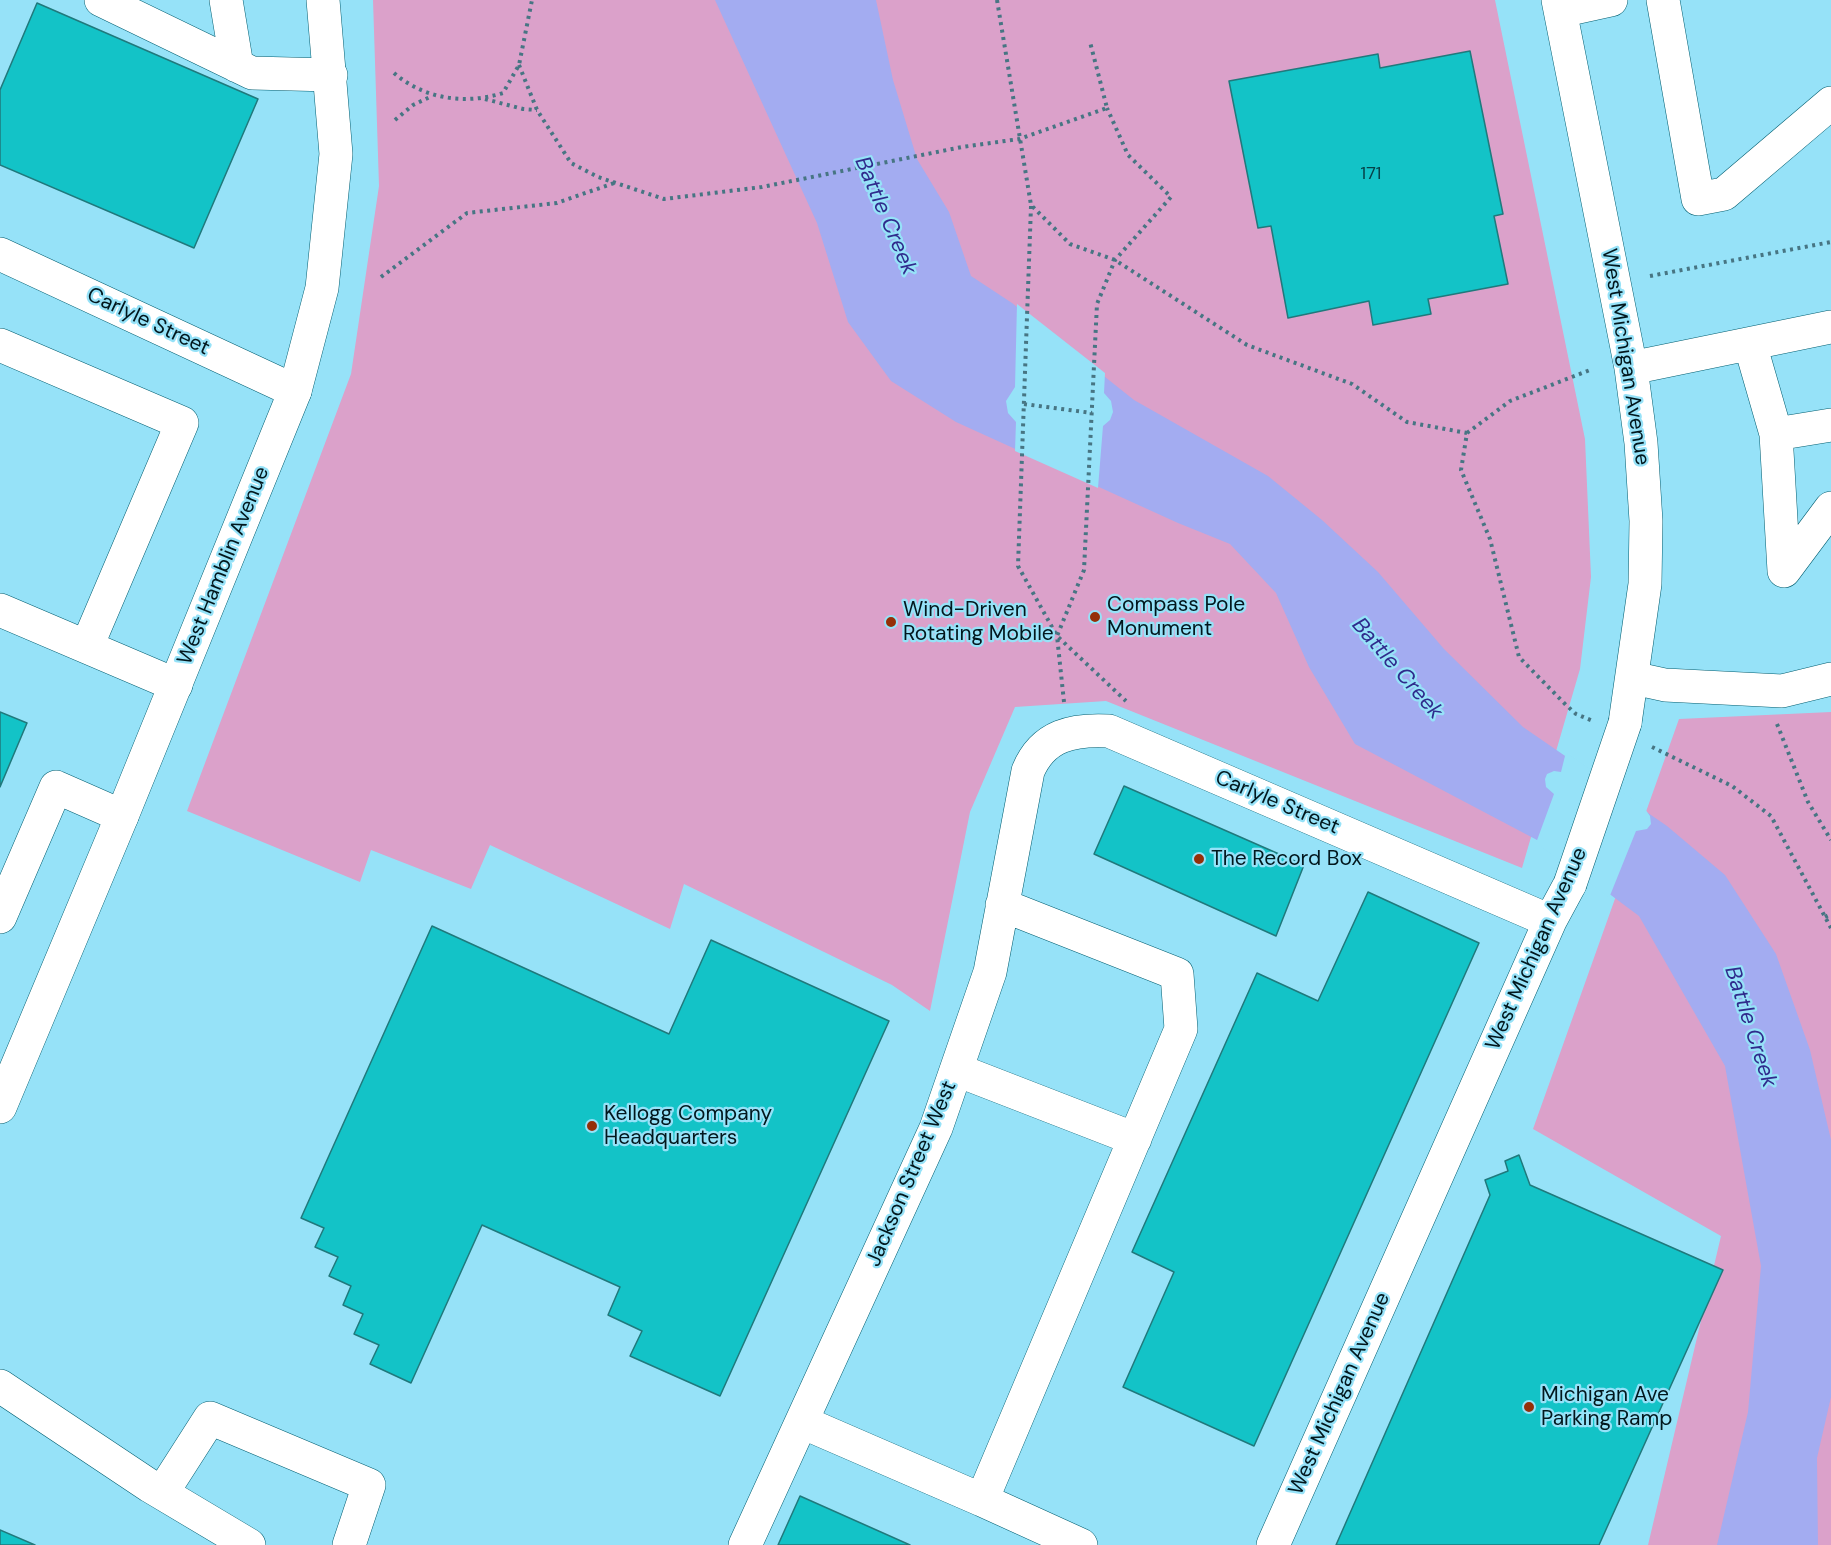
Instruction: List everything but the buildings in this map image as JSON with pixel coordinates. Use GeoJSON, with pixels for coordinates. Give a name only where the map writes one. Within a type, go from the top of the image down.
{"type":"FeatureCollection","features":[{"type":"Feature","properties":{"kind":"main road"},"geometry":{"type":"LineString","coordinates":[[101,0],[252,73],[331,75]]}},
{"type":"Feature","properties":{"kind":"main road"},"geometry":{"type":"LineString","coordinates":[[226,0],[237,66]]}},
{"type":"Feature","properties":{"kind":"main road","name":"West Hamblin Avenue"},"geometry":{"type":"LineString","coordinates":[[0,1107],[176,685],[295,391],[322,288],[336,154],[323,0]]}},
{"type":"Feature","properties":{"kind":"main road"},"geometry":{"type":"LineString","coordinates":[[1560,5],[1611,0]]}},
{"type":"Feature","properties":{"kind":"main road"},"geometry":{"type":"LineString","coordinates":[[1663,0],[1698,199],[1724,194],[1831,103]]}},
{"type":"Feature","properties":{"kind":"main road","name":"West Michigan Avenue"},"geometry":{"type":"LineString","coordinates":[[1273,1545],[1550,921],[1570,884],[1611,723],[1633,678],[1645,584],[1646,521],[1641,443],[1631,368],[1560,5]]}},
{"type":"Feature","properties":{"kind":"main road","name":"Carlyle Street"},"geometry":{"type":"LineString","coordinates":[[0,254],[295,391]]}},
{"type":"Feature","properties":{"kind":"main road"},"geometry":{"type":"LineString","coordinates":[[1631,368],[1831,327]]}},
{"type":"Feature","properties":{"kind":"main road"},"geometry":{"type":"LineString","coordinates":[[1750,344],[1776,434],[1784,572],[1831,508]]}},
{"type":"Feature","properties":{"kind":"main road"},"geometry":{"type":"LineString","coordinates":[[0,345],[182,423],[87,646]]}},
{"type":"Feature","properties":{"kind":"main road"},"geometry":{"type":"LineString","coordinates":[[1776,434],[1831,425]]}},
{"type":"Feature","properties":{"kind":"main road"},"geometry":{"type":"LineString","coordinates":[[0,610],[176,685]]}},
{"type":"Feature","properties":{"kind":"main road"},"geometry":{"type":"LineString","coordinates":[[1633,678],[1665,685],[1782,691],[1831,679]]}},
{"type":"Feature","properties":{"kind":"main road","name":"Carlyle Street"},"geometry":{"type":"LineString","coordinates":[[1067,732],[1109,731],[1550,921]]}},
{"type":"Feature","properties":{"kind":"main road","name":"Jackson Street West"},"geometry":{"type":"LineString","coordinates":[[745,1545],[936,1128],[990,972],[1028,771],[1034,757],[1045,744],[1067,732]]}},
{"type":"Feature","properties":{"kind":"main road"},"geometry":{"type":"LineString","coordinates":[[0,917],[56,788],[122,816]]}},
{"type":"Feature","properties":{"kind":"main road"},"geometry":{"type":"LineString","coordinates":[[982,1500],[1181,1029],[1177,974],[1002,905]]}},
{"type":"Feature","properties":{"kind":"main road"},"geometry":{"type":"LineString","coordinates":[[957,1070],[1135,1139]]}},
{"type":"Feature","properties":{"kind":"main road"},"geometry":{"type":"LineString","coordinates":[[0,1386],[162,1493],[249,1545]]}},
{"type":"Feature","properties":{"kind":"main road"},"geometry":{"type":"LineString","coordinates":[[162,1493],[210,1418],[369,1485],[349,1545]]}},
{"type":"Feature","properties":{"kind":"main road"},"geometry":{"type":"LineString","coordinates":[[802,1422],[1081,1545]]}},
{"type":"Feature","properties":{"kind":"path"},"geometry":{"type":"LineString","coordinates":[[484,99],[503,93],[519,65],[532,0]]}},
{"type":"Feature","properties":{"kind":"path"},"geometry":{"type":"LineString","coordinates":[[997,0],[1031,205],[1018,566],[1057,636],[1134,709]]}},
{"type":"Feature","properties":{"kind":"path"},"geometry":{"type":"LineString","coordinates":[[1067,732],[1057,636],[1084,570],[1097,304],[1115,260],[1171,197],[1128,155],[1107,108],[1090,42]]}},
{"type":"Feature","properties":{"kind":"path"},"geometry":{"type":"LineString","coordinates":[[519,65],[537,110],[571,163],[615,183],[664,199],[762,187],[962,147],[1019,139],[1107,108]]}},
{"type":"Feature","properties":{"kind":"path"},"geometry":{"type":"LineString","coordinates":[[394,73],[409,85],[433,96],[484,99],[523,109],[537,110]]}},
{"type":"Feature","properties":{"kind":"path"},"geometry":{"type":"LineString","coordinates":[[394,120],[413,105],[433,96]]}},
{"type":"Feature","properties":{"kind":"path"},"geometry":{"type":"LineString","coordinates":[[381,277],[467,213],[558,203],[615,183]]}},
{"type":"Feature","properties":{"kind":"path"},"geometry":{"type":"LineString","coordinates":[[1031,205],[1070,244],[1115,260],[1247,345],[1352,384],[1407,422],[1467,433]]}},
{"type":"Feature","properties":{"kind":"path"},"geometry":{"type":"LineString","coordinates":[[1650,276],[1831,242]]}},
{"type":"Feature","properties":{"kind":"path"},"geometry":{"type":"LineString","coordinates":[[1590,370],[1510,401],[1467,433],[1461,470],[1490,539],[1519,657],[1571,710],[1611,723]]}},
{"type":"Feature","properties":{"kind":"path"},"geometry":{"type":"LineString","coordinates":[[1024,404],[1092,413]]}},
{"type":"Feature","properties":{"kind":"path"},"geometry":{"type":"LineString","coordinates":[[1776,720],[1808,802],[1831,840]]}},
{"type":"Feature","properties":{"kind":"path"},"geometry":{"type":"LineString","coordinates":[[1650,746],[1732,786],[1771,816],[1831,928]]}},
{"type":"Feature","properties":{"kind":"path"},"geometry":{"type":"LineString","coordinates":[[1826,917],[1831,914]]}},
{"type":"Feature","properties":{"kind":"shaded area"},"geometry":{"type":"Polygon","coordinates":[[[373,0],[1495,0],[1585,439],[1591,577],[1580,669],[1522,868],[1106,701],[1015,707],[970,812],[930,1011],[892,985],[684,884],[670,929],[490,845],[471,889],[371,850],[360,882],[187,811],[351,374],[379,186],[373,0]]]}},
{"type":"Feature","properties":{"kind":"shaded area"},"geometry":{"type":"Polygon","coordinates":[[[1831,712],[1831,1545],[1648,1545],[1721,1236],[1533,1129],[1679,719],[1831,712]]]}},
{"type":"Feature","properties":{"kind":"water","name":"Battle Creek"},"geometry":{"type":"Polygon","coordinates":[[[715,0],[876,0],[893,80],[917,159],[949,212],[971,276],[1012,303],[1134,400],[1268,476],[1322,520],[1378,572],[1444,649],[1523,727],[1667,826],[1725,875],[1776,954],[1810,1050],[1831,1140],[1831,1397],[1817,1458],[1818,1545],[1717,1545],[1748,1412],[1761,1266],[1725,1066],[1639,916],[1537,840],[1355,744],[1309,667],[1276,593],[1230,544],[1178,523],[956,422],[891,381],[848,322],[817,223],[715,0]]]}},
{"type":"Feature","properties":{"kind":"pier"},"geometry":{"type":"Polygon","coordinates":[[[1017,304],[1105,373],[1104,393],[1111,401],[1113,412],[1110,420],[1103,426],[1098,488],[1015,451],[1016,422],[1008,413],[1006,401],[1015,387],[1017,304]]]}},
{"type":"Feature","properties":{"kind":"pier"},"geometry":{"type":"Polygon","coordinates":[[[1566,752],[1643,806],[1650,816],[1651,824],[1647,829],[1636,831],[1609,898],[1536,843],[1554,794],[1546,787],[1545,779],[1547,774],[1554,771],[1561,772],[1566,752]]]}},
{"type":"Feature","properties":{"kind":"place","name":"Compass Pole Monument"},"geometry":{"type":"Point","coordinates":[1095,617]}},
{"type":"Feature","properties":{"kind":"place","name":"Wind-Driven Rotating Mobile"},"geometry":{"type":"Point","coordinates":[891,622]}},
{"type":"Feature","properties":{"kind":"place","name":"The Record Box"},"geometry":{"type":"Point","coordinates":[1199,859]}},
{"type":"Feature","properties":{"kind":"place","name":"Kellogg Company Headquarters"},"geometry":{"type":"Point","coordinates":[592,1126]}},
{"type":"Feature","properties":{"kind":"place","name":"Michigan Ave Parking Ramp"},"geometry":{"type":"Point","coordinates":[1529,1407]}}]}
